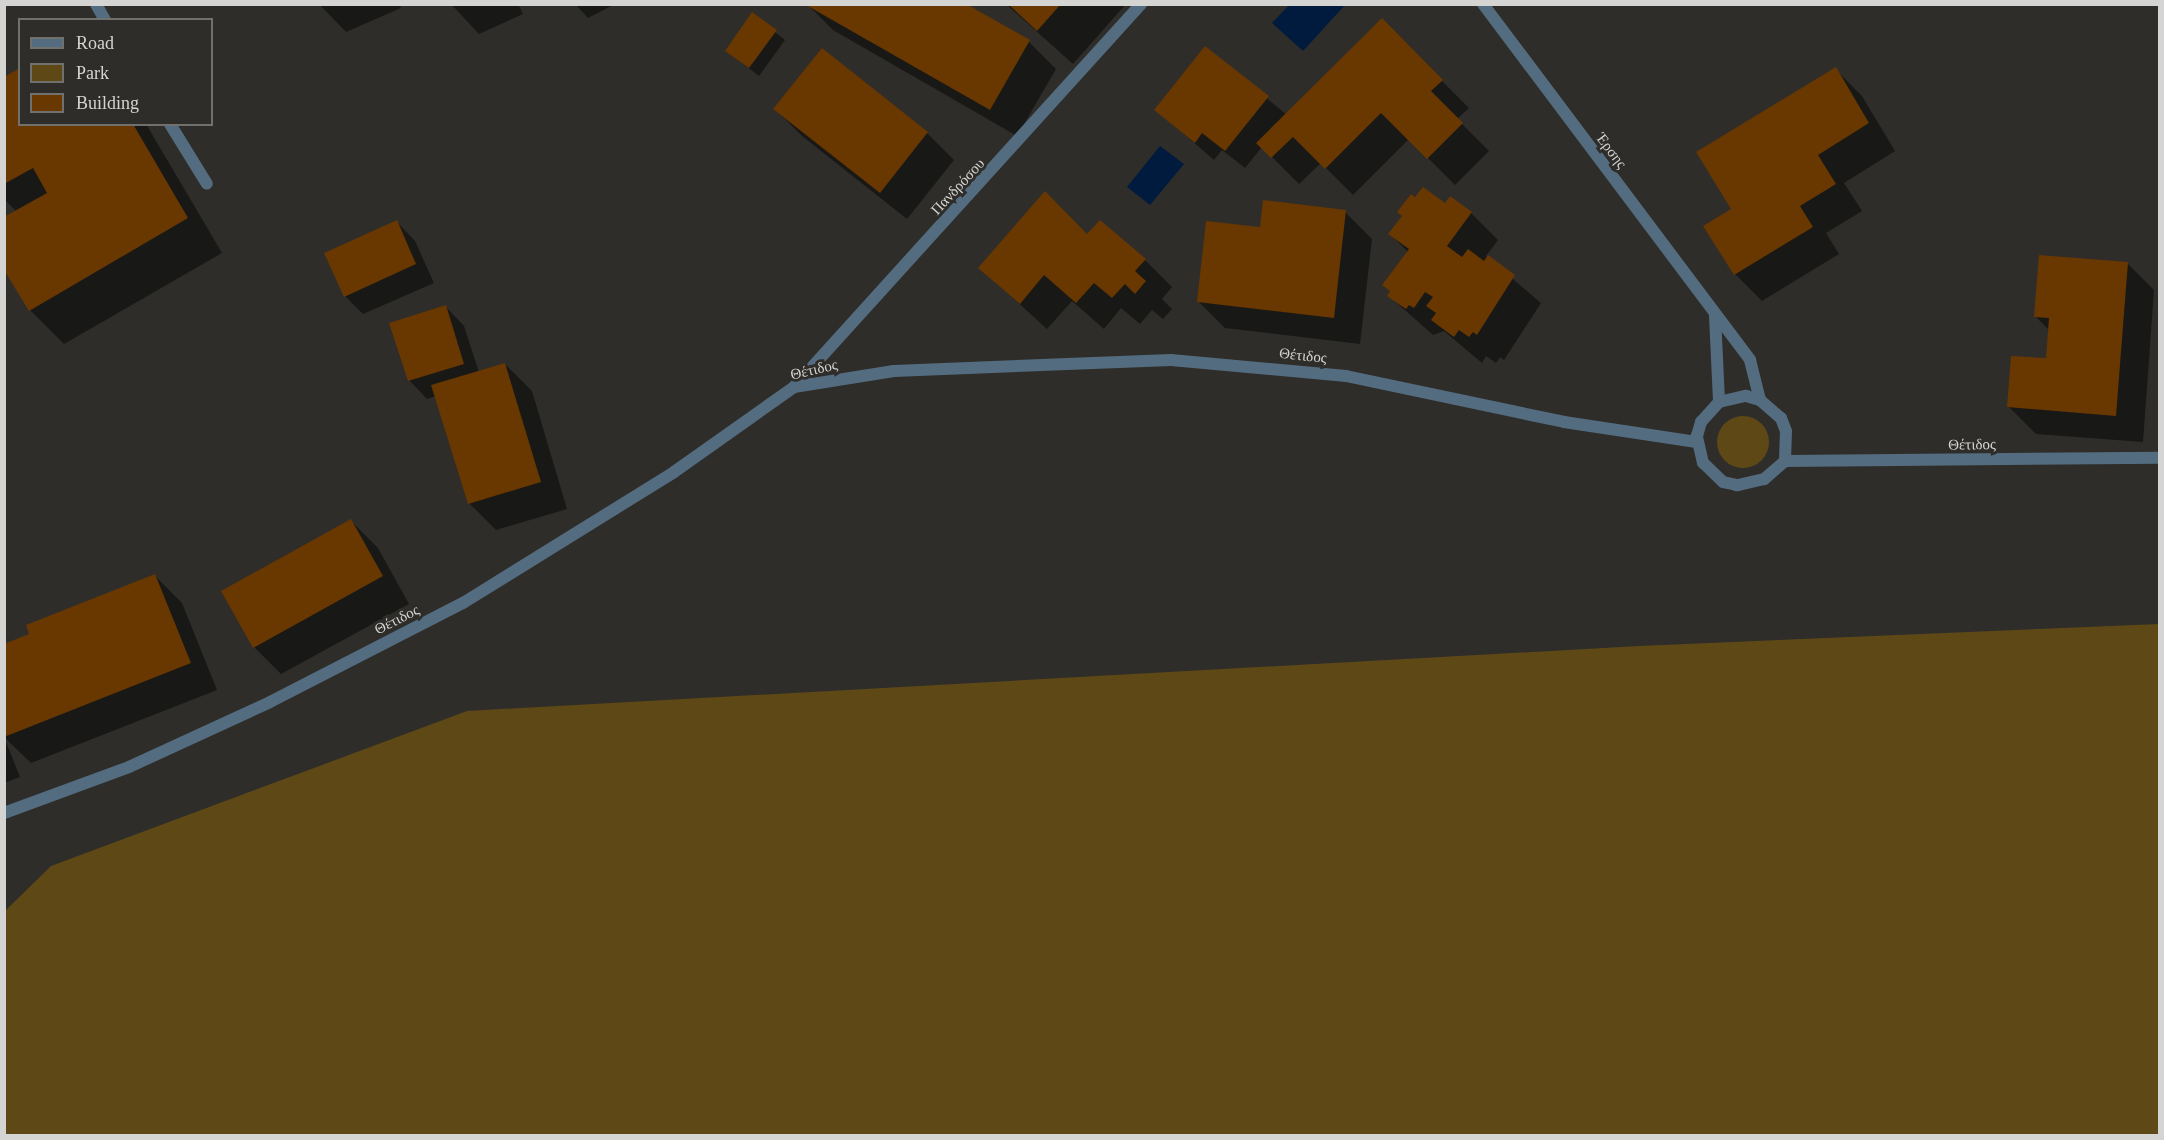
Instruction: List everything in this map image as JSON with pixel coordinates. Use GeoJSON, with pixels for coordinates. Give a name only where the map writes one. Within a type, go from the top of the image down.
{"type":"FeatureCollection","features":[{"type":"Feature","properties":{"kind":"street"},"geometry":{"type":"LineString","coordinates":[[96,4],[104,18]]}},
{"type":"Feature","properties":{"kind":"street","name":"Πανδρόσου"},"geometry":{"type":"LineString","coordinates":[[794,387],[1141,4]]}},
{"type":"Feature","properties":{"kind":"street","name":"Έρσης"},"geometry":{"type":"LineString","coordinates":[[1483,4],[1750,360],[1760,400]]}},
{"type":"Feature","properties":{"kind":"street"},"geometry":{"type":"LineString","coordinates":[[171,126],[207,184]]}},
{"type":"Feature","properties":{"kind":"street"},"geometry":{"type":"LineString","coordinates":[[1715,316],[1719,402]]}},
{"type":"Feature","properties":{"kind":"street","name":"Θέτιδος"},"geometry":{"type":"LineString","coordinates":[[4,813],[140,762],[270,702],[463,603],[674,472],[794,387],[894,371],[1171,360],[1346,376],[1564,422],[1697,442]]}},
{"type":"Feature","properties":{"kind":"street"},"geometry":{"type":"LineString","coordinates":[[1732,397],[1760,400],[1780,418],[1786,431],[1785,461],[1764,479],[1737,485],[1712,474],[1703,463],[1697,442],[1701,422],[1719,402],[1732,397]]}},
{"type":"Feature","properties":{"kind":"street","name":"Θέτιδος"},"geometry":{"type":"LineString","coordinates":[[1785,461],[2160,459]]}},
{"type":"Feature","properties":{"kind":"green space"},"geometry":{"type":"Polygon","coordinates":[[[1738,416],[1748,416],[1762,423],[1769,442],[1762,461],[1748,468],[1738,468],[1728,464],[1721,457],[1717,447],[1717,437],[1721,427],[1728,420],[1738,416]]]}},
{"type":"Feature","properties":{"kind":"green space"},"geometry":{"type":"Polygon","coordinates":[[[2159,624],[2159,1135],[5,1135],[5,911],[51,866],[467,711],[1639,646],[2159,624]]]}},
{"type":"Feature","properties":{"kind":"water"},"geometry":{"type":"Polygon","coordinates":[[[1290,4],[1345,5],[1303,51],[1272,23],[1290,4]]]}},
{"type":"Feature","properties":{"kind":"water"},"geometry":{"type":"Polygon","coordinates":[[[1160,146],[1184,164],[1150,205],[1127,187],[1160,146]]]}},
{"type":"Feature","properties":{"kind":"building"},"geometry":{"type":"Polygon","coordinates":[[[1008,4],[1061,4],[1037,31],[1008,4]]]}},
{"type":"Feature","properties":{"kind":"building"},"geometry":{"type":"Polygon","coordinates":[[[806,5],[968,5],[1030,40],[990,110],[806,5]]]}},
{"type":"Feature","properties":{"kind":"building"},"geometry":{"type":"Polygon","coordinates":[[[752,12],[777,30],[749,68],[725,51],[752,12]]]}},
{"type":"Feature","properties":{"kind":"building"},"geometry":{"type":"Polygon","coordinates":[[[1382,18],[1443,80],[1431,91],[1463,123],[1427,159],[1381,113],[1325,169],[1293,137],[1271,158],[1256,143],[1382,18]]]}},
{"type":"Feature","properties":{"kind":"building"},"geometry":{"type":"Polygon","coordinates":[[[1205,46],[1269,96],[1225,151],[1202,133],[1195,143],[1154,110],[1205,46]]]}},
{"type":"Feature","properties":{"kind":"building"},"geometry":{"type":"Polygon","coordinates":[[[822,48],[928,132],[880,193],[773,109],[822,48]]]}},
{"type":"Feature","properties":{"kind":"building"},"geometry":{"type":"Polygon","coordinates":[[[1836,67],[1869,123],[1818,155],[1836,184],[1800,206],[1813,227],[1734,275],[1703,226],[1731,209],[1696,152],[1836,67]]]}},
{"type":"Feature","properties":{"kind":"building"},"geometry":{"type":"Polygon","coordinates":[[[18,69],[18,126],[134,126],[188,218],[29,311],[4,270],[4,217],[47,193],[33,168],[4,184],[4,77],[18,69]]]}},
{"type":"Feature","properties":{"kind":"building"},"geometry":{"type":"Polygon","coordinates":[[[1423,187],[1445,203],[1450,196],[1472,212],[1447,246],[1462,257],[1468,249],[1484,261],[1488,255],[1515,275],[1477,335],[1473,332],[1469,337],[1459,330],[1454,337],[1431,320],[1436,313],[1426,306],[1433,297],[1425,292],[1414,308],[1409,305],[1406,309],[1387,296],[1390,291],[1382,285],[1409,249],[1388,234],[1402,216],[1397,212],[1411,194],[1415,197],[1423,187]]]}},
{"type":"Feature","properties":{"kind":"building"},"geometry":{"type":"Polygon","coordinates":[[[1045,191],[1087,234],[1100,220],[1146,259],[1135,271],[1146,281],[1135,294],[1125,284],[1112,298],[1094,283],[1076,303],[1044,275],[1020,304],[978,268],[1045,191]]]}},
{"type":"Feature","properties":{"kind":"building"},"geometry":{"type":"Polygon","coordinates":[[[1263,200],[1346,210],[1334,318],[1197,302],[1206,221],[1260,227],[1263,200]]]}},
{"type":"Feature","properties":{"kind":"building"},"geometry":{"type":"Polygon","coordinates":[[[397,220],[416,264],[344,297],[324,253],[397,220]]]}},
{"type":"Feature","properties":{"kind":"building"},"geometry":{"type":"Polygon","coordinates":[[[2039,255],[2128,262],[2116,416],[2007,407],[2011,356],[2046,358],[2049,318],[2034,317],[2039,255]]]}},
{"type":"Feature","properties":{"kind":"building"},"geometry":{"type":"Polygon","coordinates":[[[446,305],[464,364],[408,381],[389,323],[446,305]]]}},
{"type":"Feature","properties":{"kind":"building"},"geometry":{"type":"Polygon","coordinates":[[[505,363],[541,482],[468,504],[431,385],[505,363]]]}},
{"type":"Feature","properties":{"kind":"building"},"geometry":{"type":"Polygon","coordinates":[[[351,519],[383,576],[253,648],[221,591],[351,519]]]}},
{"type":"Feature","properties":{"kind":"building"},"geometry":{"type":"Polygon","coordinates":[[[155,574],[191,663],[4,737],[4,644],[29,634],[26,625],[155,574]]]}}]}
